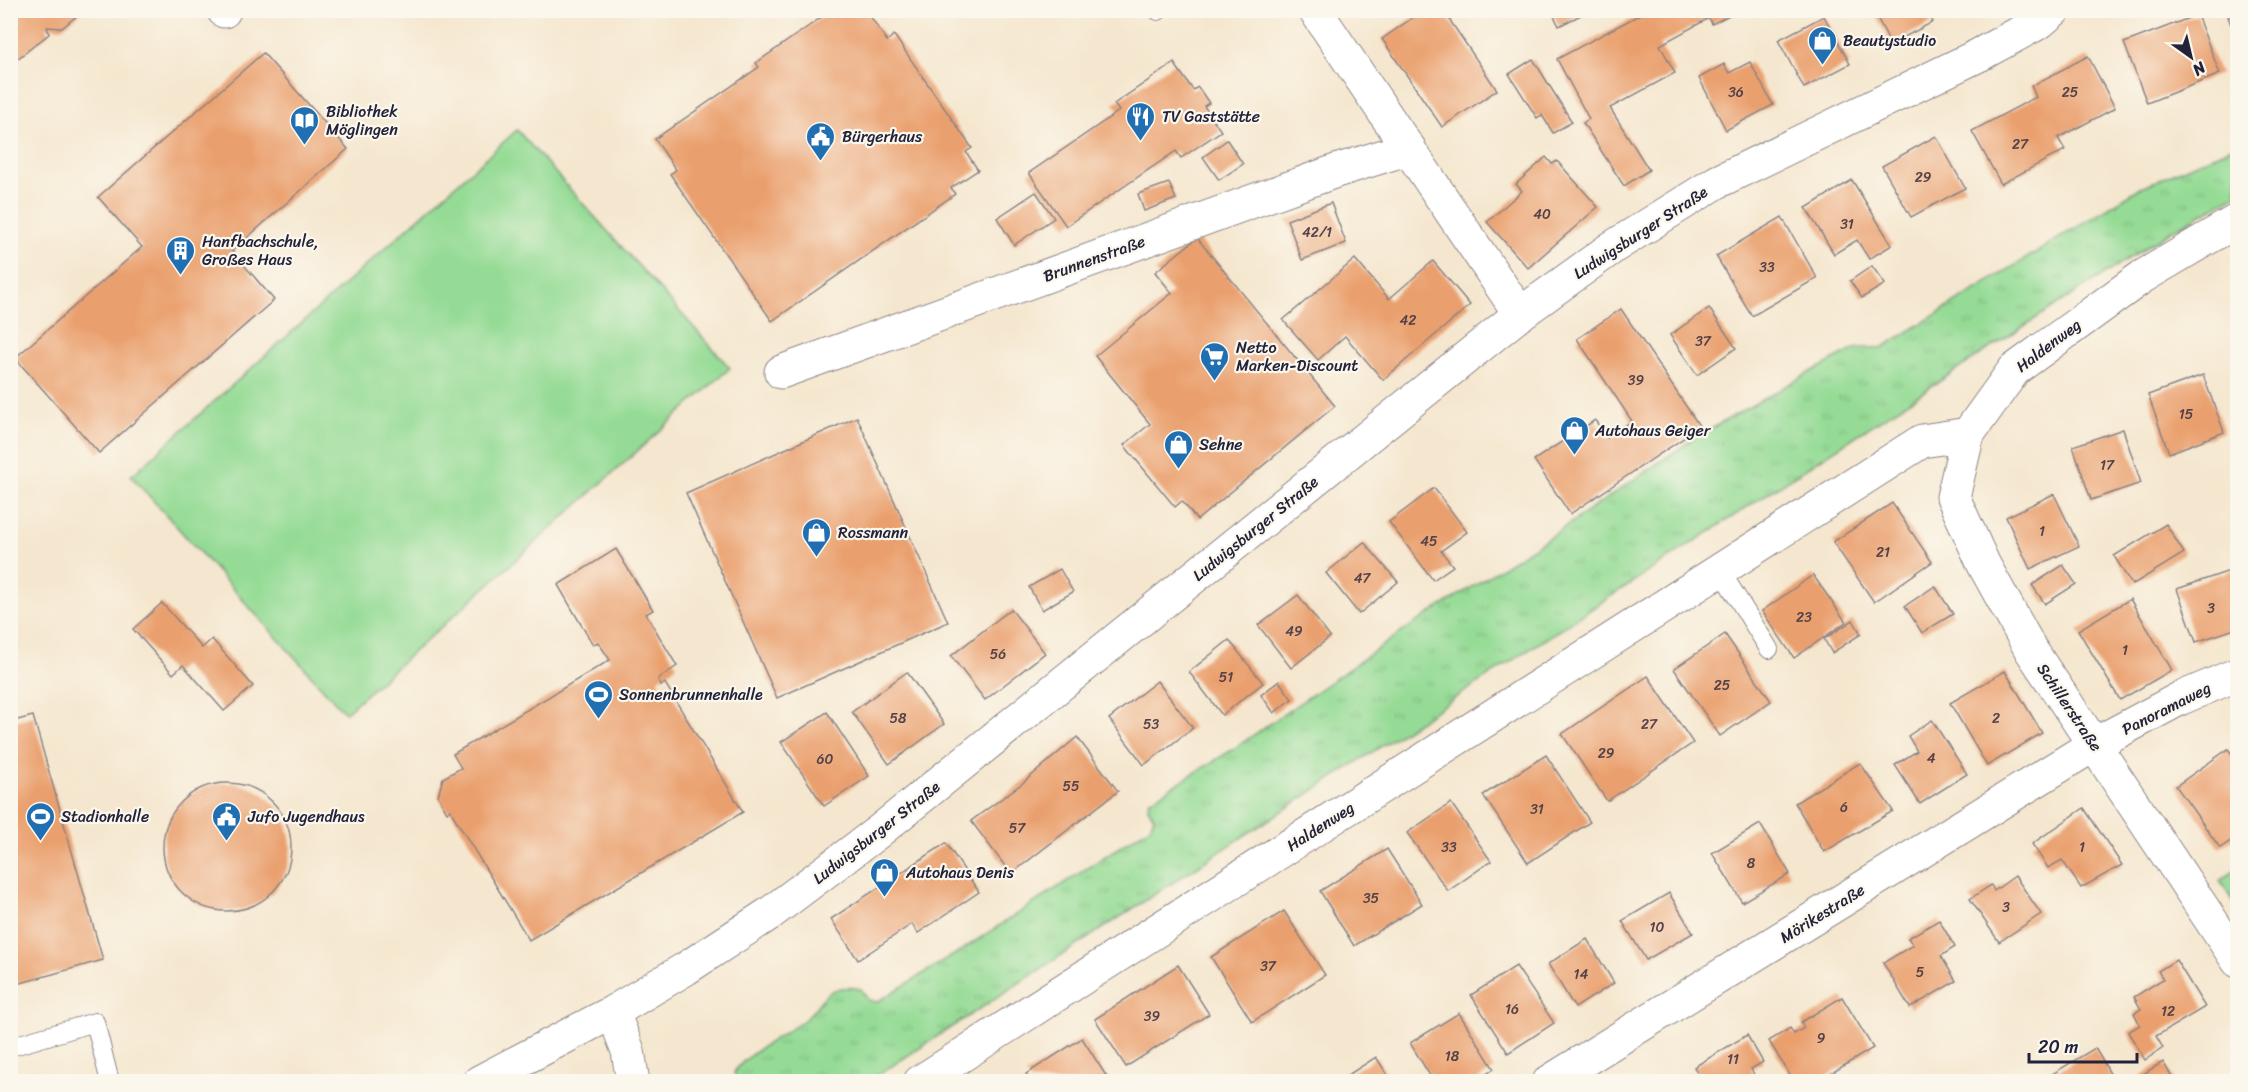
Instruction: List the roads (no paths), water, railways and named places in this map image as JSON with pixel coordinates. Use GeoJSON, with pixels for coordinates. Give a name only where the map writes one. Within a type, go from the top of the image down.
{"type":"FeatureCollection","features":[{"type":"Feature","properties":{"kind":"street"},"geometry":{"type":"LineString","coordinates":[[1315,10],[1520,314]]}},
{"type":"Feature","properties":{"kind":"street","name":"Ludwigsburger Straße"},"geometry":{"type":"LineString","coordinates":[[479,1082],[613,1012],[685,969],[769,914],[878,832],[1520,314],[1613,247],[1717,182],[1979,55],[2040,22],[2054,10]]}},
{"type":"Feature","properties":{"kind":"street","name":"Brunnenstraße"},"geometry":{"type":"LineString","coordinates":[[781,372],[1336,171],[1409,148]]}},
{"type":"Feature","properties":{"kind":"street","name":"Haldenweg"},"geometry":{"type":"LineString","coordinates":[[920,1082],[1922,441],[1968,434],[2014,370],[2142,277],[2238,220]]}},
{"type":"Feature","properties":{"kind":"street","name":"Schillerstraße"},"geometry":{"type":"LineString","coordinates":[[1968,434],[1953,497],[1984,565],[2031,650],[2238,961]]}},
{"type":"Feature","properties":{"kind":"street","name":"Panoramaweg"},"geometry":{"type":"LineString","coordinates":[[2095,744],[2179,699],[2238,674]]}},
{"type":"Feature","properties":{"kind":"street","name":"Mörikestraße"},"geometry":{"type":"LineString","coordinates":[[1549,1082],[2095,744]]}},
{"type":"Feature","properties":{"kind":"street"},"geometry":{"type":"LineString","coordinates":[[613,1012],[628,1051],[633,1082]]}},
{"type":"Feature","properties":{"kind":"lane"},"geometry":{"type":"LineString","coordinates":[[1720,570],[1769,649]]}},
{"type":"Feature","properties":{"kind":"lane"},"geometry":{"type":"LineString","coordinates":[[10,1047],[95,1022],[110,1082]]}},
{"type":"Feature","properties":{"kind":"place","name":"Beautystudio"},"geometry":{"type":"Point","coordinates":[1822,66]}},
{"type":"Feature","properties":{"kind":"place","name":"TV Gaststätte"},"geometry":{"type":"Point","coordinates":[1141,142]}},
{"type":"Feature","properties":{"kind":"place","name":"Bibliothek Möglingen"},"geometry":{"type":"Point","coordinates":[305,146]}},
{"type":"Feature","properties":{"kind":"place","name":"Bürgerhaus"},"geometry":{"type":"Point","coordinates":[821,162]}},
{"type":"Feature","properties":{"kind":"place","name":"Hanfbachschule, Großes Haus"},"geometry":{"type":"Point","coordinates":[181,276]}},
{"type":"Feature","properties":{"kind":"place","name":"Netto Marken-Discount"},"geometry":{"type":"Point","coordinates":[1215,382]}},
{"type":"Feature","properties":{"kind":"place","name":"Autohaus Geiger"},"geometry":{"type":"Point","coordinates":[1574,456]}},
{"type":"Feature","properties":{"kind":"place","name":"Sehne"},"geometry":{"type":"Point","coordinates":[1178,470]}},
{"type":"Feature","properties":{"kind":"place","name":"Rossmann"},"geometry":{"type":"Point","coordinates":[817,558]}},
{"type":"Feature","properties":{"kind":"place","name":"Sonnenbrunnenhalle"},"geometry":{"type":"Point","coordinates":[598,720]}},
{"type":"Feature","properties":{"kind":"place","name":"Stadionhalle"},"geometry":{"type":"Point","coordinates":[40,842]}},
{"type":"Feature","properties":{"kind":"place","name":"Jufo Jugendhaus"},"geometry":{"type":"Point","coordinates":[227,842]}},
{"type":"Feature","properties":{"kind":"place","name":"Autohaus Denis"},"geometry":{"type":"Point","coordinates":[885,898]}}]}
